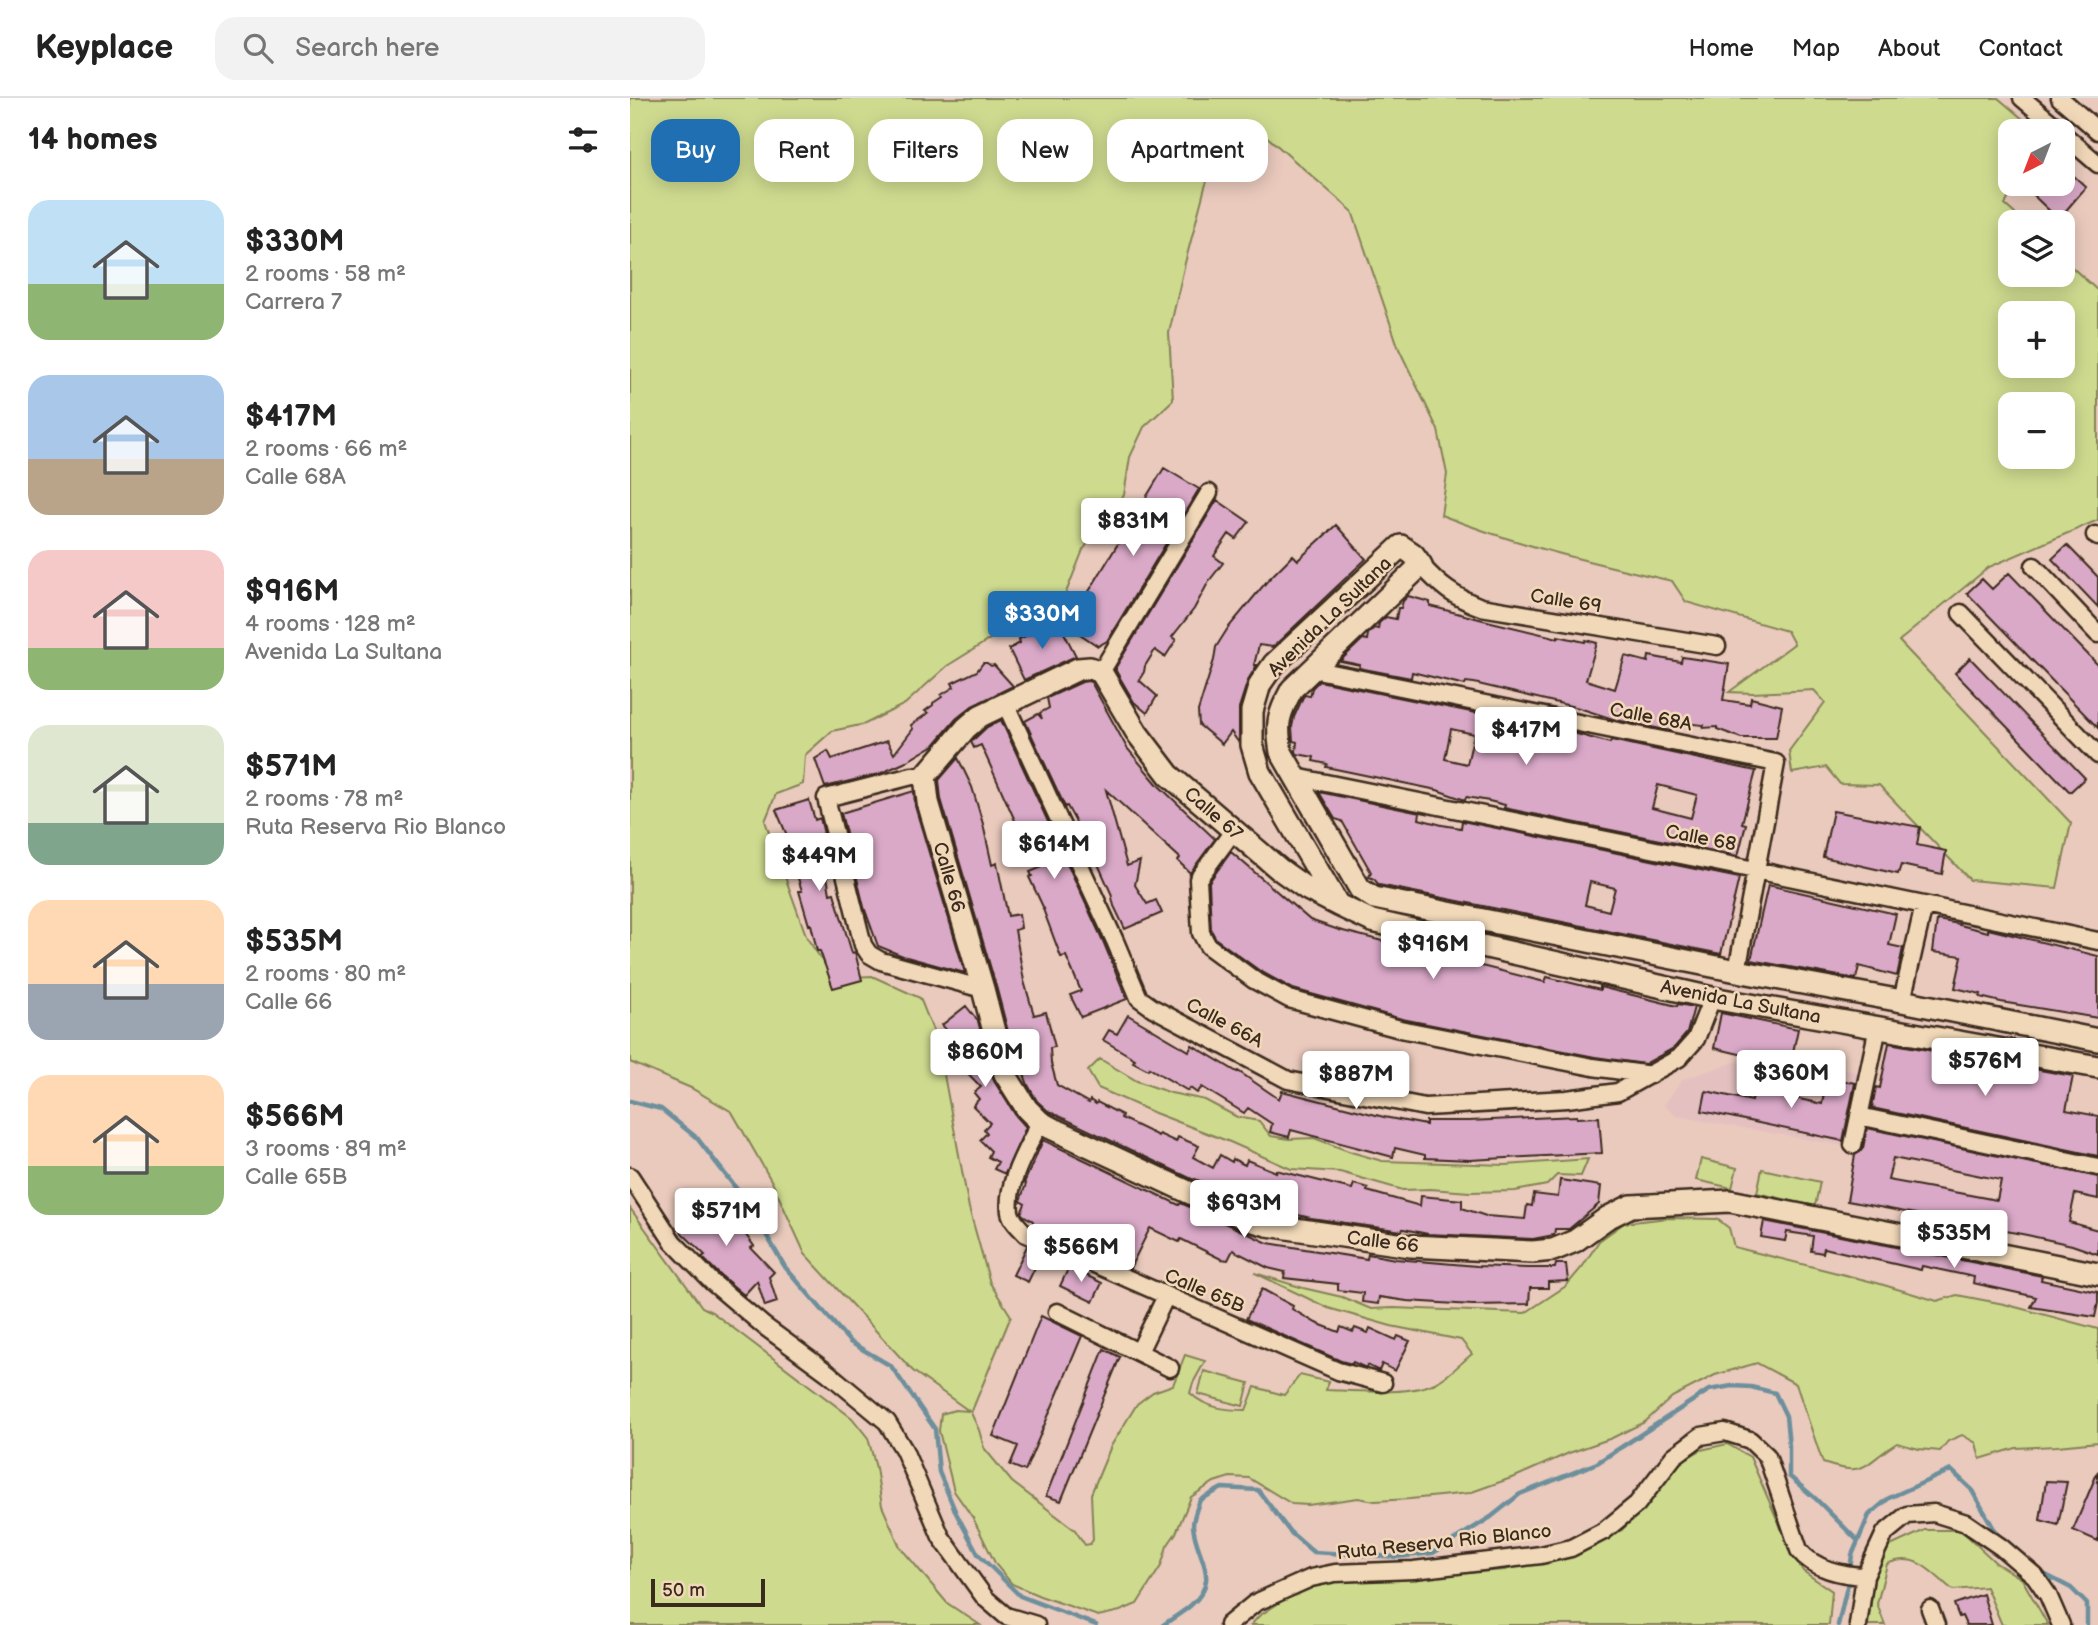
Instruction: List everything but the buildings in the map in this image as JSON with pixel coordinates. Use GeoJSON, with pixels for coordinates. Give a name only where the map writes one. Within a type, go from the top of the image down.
{"type":"FeatureCollection","features":[{"type":"Feature","properties":{"kind":"street"},"geometry":{"type":"LineString","coordinates":[[2022,98],[2047,119]]}},
{"type":"Feature","properties":{"kind":"street"},"geometry":{"type":"LineString","coordinates":[[2060,98],[2098,131]]}},
{"type":"Feature","properties":{"kind":"street"},"geometry":{"type":"LineString","coordinates":[[2076,144],[2098,164]]}},
{"type":"Feature","properties":{"kind":"street"},"geometry":{"type":"LineString","coordinates":[[983,989],[881,961],[869,954],[863,945],[826,798],[912,776],[925,776],[966,728],[980,716],[1078,669],[1090,668],[1101,672],[1209,493]]}},
{"type":"Feature","properties":{"kind":"street","name":"Avenida La Sultana"},"geometry":{"type":"LineString","coordinates":[[2098,1041],[1374,898],[1360,889],[1282,752],[1278,732],[1280,711],[1292,689],[1421,565],[1413,554],[1401,546],[1274,664],[1260,684],[1252,711],[1252,745],[1261,772],[1338,905],[1372,921],[1712,998],[2098,1067]]}},
{"type":"Feature","properties":{"kind":"street","name":"Calle 69"},"geometry":{"type":"LineString","coordinates":[[1421,565],[1435,581],[1457,598],[1481,607],[1717,646]]}},
{"type":"Feature","properties":{"kind":"street"},"geometry":{"type":"LineString","coordinates":[[2034,566],[2098,634]]}},
{"type":"Feature","properties":{"kind":"street"},"geometry":{"type":"LineString","coordinates":[[1961,613],[2098,755]]}},
{"type":"Feature","properties":{"kind":"street","name":"Calle 68A"},"geometry":{"type":"LineString","coordinates":[[1312,669],[1776,763],[1755,870]]}},
{"type":"Feature","properties":{"kind":"street","name":"Calle 67"},"geometry":{"type":"LineString","coordinates":[[1101,672],[1137,733],[1169,775],[1279,870],[1338,905]]}},
{"type":"Feature","properties":{"kind":"street","name":"Calle 66A"},"geometry":{"type":"LineString","coordinates":[[1005,703],[1139,998],[1289,1080],[1425,1107],[1567,1099],[1618,1092],[1679,1058],[1696,1039],[1712,998]]}},
{"type":"Feature","properties":{"kind":"street","name":"Calle 66"},"geometry":{"type":"LineString","coordinates":[[925,776],[928,802],[1005,1074],[1027,1109],[1040,1122],[1246,1219],[1267,1225],[1410,1245],[1534,1252],[1553,1250],[1574,1241],[1607,1218],[1631,1206],[1730,1200],[2098,1274]]}},
{"type":"Feature","properties":{"kind":"street","name":"Calle 68"},"geometry":{"type":"LineString","coordinates":[[1296,777],[2098,941]]}},
{"type":"Feature","properties":{"kind":"street"},"geometry":{"type":"LineString","coordinates":[[1234,830],[1198,879],[1201,933],[1208,946],[1254,980],[1289,999],[1400,1029],[1593,1067],[1651,1075]]}},
{"type":"Feature","properties":{"kind":"street"},"geometry":{"type":"LineString","coordinates":[[1737,971],[1755,870]]}},
{"type":"Feature","properties":{"kind":"street"},"geometry":{"type":"LineString","coordinates":[[1338,905],[1360,889]]}},
{"type":"Feature","properties":{"kind":"street"},"geometry":{"type":"LineString","coordinates":[[1902,1001],[1924,905]]}},
{"type":"Feature","properties":{"kind":"street"},"geometry":{"type":"LineString","coordinates":[[1853,1145],[1878,1027]]}},
{"type":"Feature","properties":{"kind":"street"},"geometry":{"type":"LineString","coordinates":[[1859,1116],[2098,1167]]}},
{"type":"Feature","properties":{"kind":"street","name":"Calle 65B"},"geometry":{"type":"LineString","coordinates":[[1040,1122],[1012,1183],[1010,1213],[1026,1234],[1338,1371],[1383,1382]]}},
{"type":"Feature","properties":{"kind":"street"},"geometry":{"type":"LineString","coordinates":[[630,1175],[673,1242],[712,1282],[887,1422],[904,1450],[940,1537],[985,1598],[1006,1616],[1036,1625]]}},
{"type":"Feature","properties":{"kind":"street"},"geometry":{"type":"LineString","coordinates":[[1139,1352],[1166,1296]]}},
{"type":"Feature","properties":{"kind":"street"},"geometry":{"type":"LineString","coordinates":[[1057,1312],[1170,1368]]}},
{"type":"Feature","properties":{"kind":"street","name":"Ruta Reserva Rio Blanco"},"geometry":{"type":"LineString","coordinates":[[1228,1625],[1255,1603],[1311,1578],[1335,1573],[1426,1568],[1541,1555],[1571,1548],[1604,1531],[1637,1504],[1674,1456],[1701,1436],[1725,1432],[1749,1440],[1767,1456],[1799,1550],[1808,1562],[1856,1575]]}},
{"type":"Feature","properties":{"kind":"street"},"geometry":{"type":"LineString","coordinates":[[1858,1625],[1856,1575],[1885,1533],[1907,1516],[1934,1513],[1966,1522],[2035,1576],[2048,1595],[2061,1625]]}},
{"type":"Feature","properties":{"kind":"street"},"geometry":{"type":"LineString","coordinates":[[1930,1609],[1936,1625]]}},
{"type":"Feature","properties":{"kind":"shaded area"},"geometry":{"type":"Polygon","coordinates":[[[1736,1062],[1787,1070],[1803,1063],[1865,1073],[1850,1147],[1676,1116],[1664,1105],[1683,1079],[1736,1062]]]}},
{"type":"Feature","properties":{"kind":"green space"},"geometry":{"type":"Polygon","coordinates":[[[630,98],[1998,98],[2023,119],[1998,119],[1998,196],[2009,196],[2005,205],[2011,210],[1998,210],[1998,287],[2075,287],[2075,270],[2098,291],[2098,520],[1989,567],[1899,641],[2071,823],[2057,888],[1970,880],[1879,785],[1840,784],[1826,767],[1792,773],[1789,751],[1825,702],[1814,690],[1729,692],[1794,644],[1787,631],[1686,602],[1672,581],[1526,544],[1441,515],[1447,474],[1438,430],[1399,349],[1352,211],[1268,138],[1268,119],[1107,119],[1107,182],[1207,182],[1169,333],[1173,400],[1144,427],[1130,457],[1124,495],[1083,550],[1063,600],[1043,614],[992,638],[947,666],[905,704],[865,724],[832,731],[805,755],[803,784],[776,794],[765,821],[807,938],[834,978],[872,976],[920,998],[938,1043],[969,1208],[990,1283],[1011,1316],[971,1413],[984,1448],[1012,1482],[1075,1530],[1085,1545],[1093,1540],[1091,1494],[1111,1446],[1137,1404],[1153,1392],[1173,1385],[1185,1355],[1205,1361],[1190,1393],[1216,1407],[1246,1410],[1255,1387],[1284,1395],[1300,1375],[1329,1382],[1326,1390],[1383,1392],[1413,1389],[1437,1382],[1472,1354],[1461,1340],[1391,1326],[1328,1308],[1255,1273],[1342,1297],[1371,1309],[1525,1313],[1566,1286],[1599,1241],[1624,1223],[1668,1218],[1717,1219],[1729,1228],[1734,1247],[1937,1301],[1957,1295],[2004,1304],[2098,1329],[2098,1442],[2016,1448],[1980,1459],[1976,1443],[1962,1435],[1948,1441],[1940,1451],[1897,1443],[1857,1469],[1837,1467],[1823,1463],[1796,1384],[1757,1363],[1715,1375],[1672,1397],[1645,1422],[1612,1438],[1469,1493],[1375,1501],[1358,1498],[1308,1505],[1292,1504],[1249,1478],[1230,1477],[1214,1482],[1191,1497],[1176,1533],[1167,1546],[1161,1566],[1137,1604],[1098,1616],[1012,1584],[996,1565],[973,1518],[954,1491],[939,1431],[941,1414],[955,1410],[969,1411],[913,1371],[805,1254],[772,1182],[732,1112],[691,1088],[630,1062],[630,98]]]}},
{"type":"Feature","properties":{"kind":"green space"},"geometry":{"type":"Polygon","coordinates":[[[1100,1059],[1137,1081],[1171,1093],[1205,1100],[1237,1117],[1259,1121],[1271,1136],[1289,1139],[1314,1138],[1382,1161],[1506,1165],[1588,1159],[1581,1176],[1557,1175],[1547,1185],[1515,1191],[1403,1190],[1340,1172],[1291,1169],[1098,1088],[1088,1071],[1100,1059]]]}},
{"type":"Feature","properties":{"kind":"green space"},"geometry":{"type":"Polygon","coordinates":[[[1701,1159],[1737,1168],[1732,1188],[1696,1180],[1701,1159]]]}},
{"type":"Feature","properties":{"kind":"green space"},"geometry":{"type":"Polygon","coordinates":[[[1762,1169],[1820,1182],[1815,1206],[1757,1193],[1762,1169]]]}},
{"type":"Feature","properties":{"kind":"green space"},"geometry":{"type":"Polygon","coordinates":[[[630,1208],[702,1307],[852,1418],[868,1438],[882,1506],[900,1547],[947,1603],[980,1625],[630,1625],[630,1208]]]}},
{"type":"Feature","properties":{"kind":"green space"},"geometry":{"type":"Polygon","coordinates":[[[1204,1371],[1249,1383],[1243,1406],[1198,1394],[1204,1371]]]}},
{"type":"Feature","properties":{"kind":"green space"},"geometry":{"type":"Polygon","coordinates":[[[1727,1444],[1750,1457],[1790,1549],[1803,1571],[1832,1591],[1829,1625],[1251,1625],[1259,1616],[1285,1599],[1323,1583],[1505,1570],[1565,1554],[1622,1530],[1682,1461],[1701,1450],[1727,1444]]]}},
{"type":"Feature","properties":{"kind":"green space"},"geometry":{"type":"Polygon","coordinates":[[[1925,1530],[1961,1530],[1996,1563],[2022,1579],[2048,1625],[2002,1625],[1986,1587],[1953,1590],[1923,1565],[1907,1560],[1887,1564],[1877,1604],[1885,1625],[1868,1625],[1874,1580],[1886,1548],[1925,1530]]]}},
{"type":"Feature","properties":{"kind":"waterway"},"geometry":{"type":"LineString","coordinates":[[630,1101],[661,1109],[697,1138],[749,1205],[785,1267],[850,1342],[891,1366],[935,1429],[939,1472],[956,1513],[978,1554],[1020,1596],[1096,1625]]}},
{"type":"Feature","properties":{"kind":"waterway"},"geometry":{"type":"LineString","coordinates":[[1163,1625],[1190,1606],[1205,1586],[1205,1568],[1195,1537],[1194,1519],[1200,1500],[1222,1488],[1258,1490],[1290,1532],[1313,1552],[1397,1557],[1433,1553],[1491,1517],[1520,1494],[1597,1463],[1709,1390],[1732,1386],[1775,1393],[1786,1416],[1789,1476],[1858,1541],[1869,1515],[1889,1498],[1951,1470],[1971,1489],[2002,1539]]}},
{"type":"Feature","properties":{"kind":"waterway"},"geometry":{"type":"LineString","coordinates":[[1850,1569],[1858,1541]]}},
{"type":"Feature","properties":{"kind":"waterway"},"geometry":{"type":"LineString","coordinates":[[2040,1572],[2071,1588],[2087,1604],[2087,1625]]}},
{"type":"Feature","properties":{"kind":"waterway"},"geometry":{"type":"LineString","coordinates":[[1838,1625],[1849,1578]]}}]}
